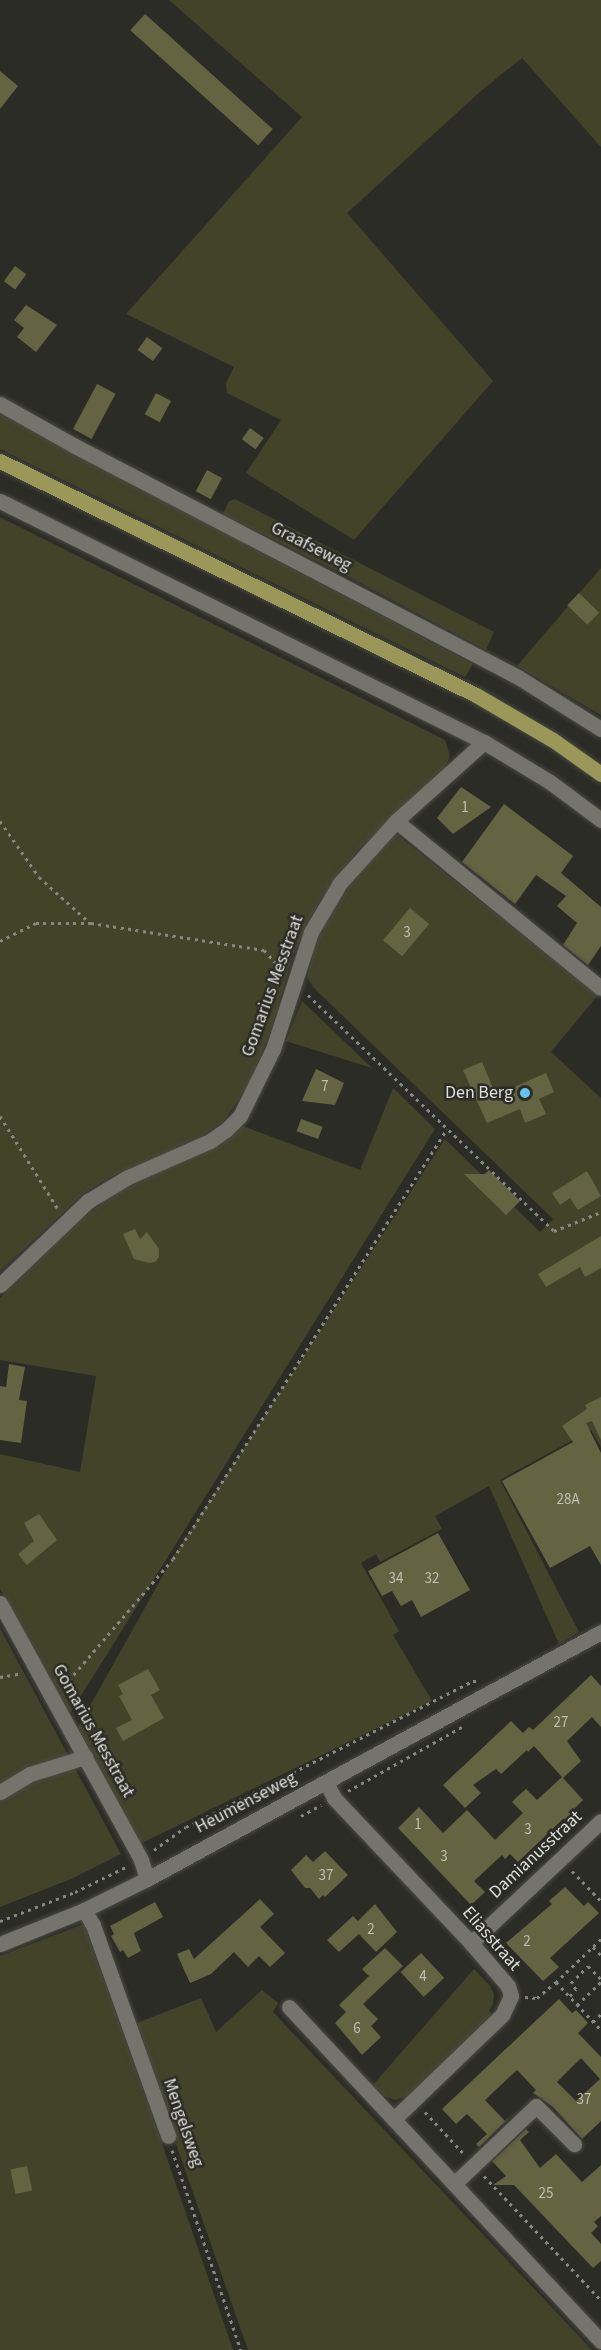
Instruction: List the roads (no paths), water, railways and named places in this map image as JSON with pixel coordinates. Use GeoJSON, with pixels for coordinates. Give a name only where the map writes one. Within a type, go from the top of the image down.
{"type":"FeatureCollection","features":[{"type":"Feature","properties":{"kind":"main road"},"geometry":{"type":"LineString","coordinates":[[0,461],[476,695],[553,740],[601,774]]}},
{"type":"Feature","properties":{"kind":"street","name":"Graafseweg"},"geometry":{"type":"LineString","coordinates":[[0,404],[136,479],[414,621],[528,683],[601,729]]}},
{"type":"Feature","properties":{"kind":"street"},"geometry":{"type":"LineString","coordinates":[[0,501],[484,742],[550,782],[601,820]]}},
{"type":"Feature","properties":{"kind":"street","name":"Gomarius Messtraat"},"geometry":{"type":"LineString","coordinates":[[0,1285],[88,1201],[128,1177],[204,1144],[226,1130],[240,1116],[273,1049],[301,960],[323,909],[358,861],[396,821],[484,742]]}},
{"type":"Feature","properties":{"kind":"street"},"geometry":{"type":"LineString","coordinates":[[396,821],[601,988]]}},
{"type":"Feature","properties":{"kind":"street","name":"Gomarius Messtraat"},"geometry":{"type":"LineString","coordinates":[[0,1603],[141,1860],[147,1879]]}},
{"type":"Feature","properties":{"kind":"street","name":"Heumenseweg"},"geometry":{"type":"LineString","coordinates":[[0,1944],[84,1910],[147,1879],[601,1632]]}},
{"type":"Feature","properties":{"kind":"street"},"geometry":{"type":"LineString","coordinates":[[0,1792],[30,1774],[85,1757]]}},
{"type":"Feature","properties":{"kind":"street","name":"Eliasstraat"},"geometry":{"type":"LineString","coordinates":[[326,1782],[334,1798],[471,1943],[508,1986],[511,1996],[502,2015],[394,2119]]}},
{"type":"Feature","properties":{"kind":"street","name":"Damianusstraat"},"geometry":{"type":"LineString","coordinates":[[471,1943],[601,1821]]}},
{"type":"Feature","properties":{"kind":"street","name":"Mengelsweg"},"geometry":{"type":"LineString","coordinates":[[84,1910],[93,1925],[168,2136]]}},
{"type":"Feature","properties":{"kind":"street"},"geometry":{"type":"LineString","coordinates":[[289,2007],[601,2341]]}},
{"type":"Feature","properties":{"kind":"street"},"geometry":{"type":"LineString","coordinates":[[454,2184],[536,2106],[574,2144]]}},
{"type":"Feature","properties":{"kind":"place","name":"Den Berg"},"geometry":{"type":"Point","coordinates":[525,1093]}}]}
